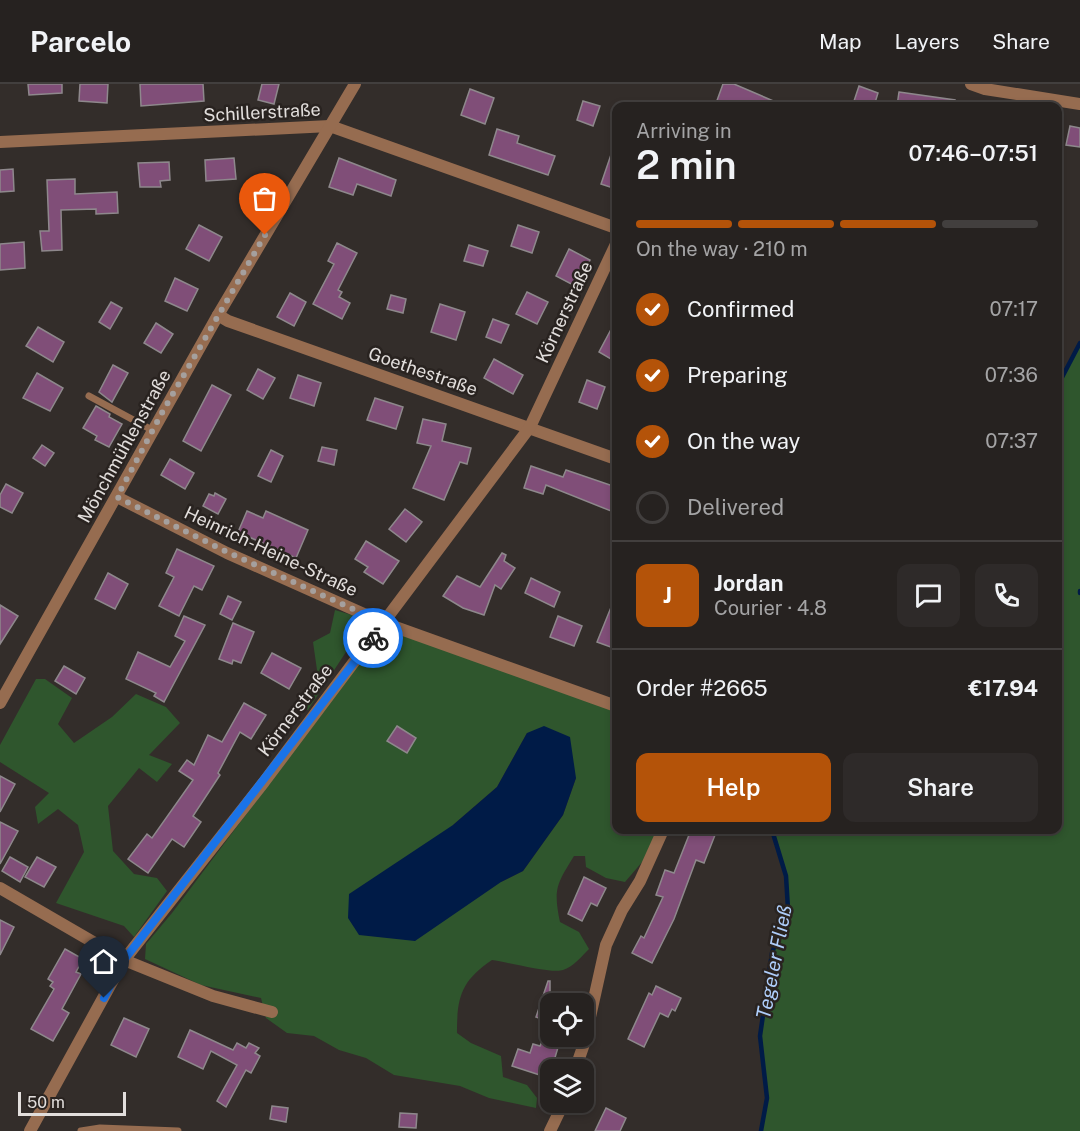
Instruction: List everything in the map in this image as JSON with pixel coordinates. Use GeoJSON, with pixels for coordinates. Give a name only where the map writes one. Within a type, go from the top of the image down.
{"type":"FeatureCollection","features":[{"type":"Feature","properties":{"kind":"street","name":"Mönchmühlenstraße"},"geometry":{"type":"LineString","coordinates":[[0,704],[117,497],[152,430],[355,84]]}},
{"type":"Feature","properties":{"kind":"street"},"geometry":{"type":"LineString","coordinates":[[971,84],[985,89],[1080,104]]}},
{"type":"Feature","properties":{"kind":"street","name":"Schillerstraße"},"geometry":{"type":"LineString","coordinates":[[0,142],[330,126],[612,227]]}},
{"type":"Feature","properties":{"kind":"street","name":"Körnerstraße"},"geometry":{"type":"LineString","coordinates":[[30,1131],[124,960],[384,623],[530,427],[612,253]]}},
{"type":"Feature","properties":{"kind":"street","name":"Goethestraße"},"geometry":{"type":"LineString","coordinates":[[218,315],[228,321],[612,458]]}},
{"type":"Feature","properties":{"kind":"street","name":"Heinrich-Heine-Straße"},"geometry":{"type":"LineString","coordinates":[[117,497],[227,552],[384,623],[612,705]]}},
{"type":"Feature","properties":{"kind":"street"},"geometry":{"type":"LineString","coordinates":[[579,1059],[606,945],[622,910],[640,881],[661,834]]}},
{"type":"Feature","properties":{"kind":"street"},"geometry":{"type":"LineString","coordinates":[[0,888],[124,960],[213,996],[272,1012]]}},
{"type":"Feature","properties":{"kind":"street"},"geometry":{"type":"LineString","coordinates":[[550,1131],[559,1113]]}},
{"type":"Feature","properties":{"kind":"lane"},"geometry":{"type":"LineString","coordinates":[[89,396],[152,430]]}},
{"type":"Feature","properties":{"kind":"lane"},"geometry":{"type":"LineString","coordinates":[[81,1131],[100,1128],[178,1131]]}},
{"type":"Feature","properties":{"kind":"green space"},"geometry":{"type":"Polygon","coordinates":[[[1080,343],[1080,1131],[761,1131],[767,1098],[760,1036],[772,953],[788,909],[786,876],[773,834],[1062,834],[1062,377],[1080,343]]]}},
{"type":"Feature","properties":{"kind":"green space"},"geometry":{"type":"Polygon","coordinates":[[[335,610],[355,616],[361,629],[308,710],[299,707],[317,670],[313,642],[330,633],[335,610]]]}},
{"type":"Feature","properties":{"kind":"green space"},"geometry":{"type":"Polygon","coordinates":[[[386,628],[612,708],[612,834],[655,834],[643,861],[625,882],[606,878],[586,867],[585,856],[574,856],[558,887],[560,922],[579,932],[589,949],[567,969],[558,971],[492,960],[473,975],[467,983],[458,1009],[457,1033],[471,1043],[501,1056],[503,1077],[527,1085],[537,1098],[536,1108],[489,1098],[460,1086],[394,1075],[366,1058],[339,1050],[314,1036],[287,1033],[266,1018],[261,998],[201,985],[145,959],[146,944],[172,913],[386,628]],[[527,733],[497,787],[453,825],[501,882],[523,871],[563,815],[576,778],[527,733]]]}},
{"type":"Feature","properties":{"kind":"green space"},"geometry":{"type":"Polygon","coordinates":[[[36,679],[45,679],[72,698],[58,724],[74,743],[112,717],[136,694],[166,707],[180,723],[149,755],[172,764],[157,782],[139,768],[108,806],[113,851],[134,874],[157,878],[167,891],[134,937],[124,926],[56,903],[84,852],[78,825],[58,809],[38,824],[35,807],[49,793],[0,762],[0,745],[36,679]]]}},
{"type":"Feature","properties":{"kind":"water"},"geometry":{"type":"Polygon","coordinates":[[[544,726],[570,737],[576,778],[563,815],[523,871],[501,882],[415,941],[359,935],[348,918],[349,894],[453,825],[497,787],[527,733],[544,726]]]}},
{"type":"Feature","properties":{"kind":"building"},"geometry":{"type":"Polygon","coordinates":[[[28,84],[62,84],[62,93],[29,95],[28,84]]]}},
{"type":"Feature","properties":{"kind":"building"},"geometry":{"type":"Polygon","coordinates":[[[80,84],[108,84],[107,103],[79,101],[80,84]]]}},
{"type":"Feature","properties":{"kind":"building"},"geometry":{"type":"Polygon","coordinates":[[[140,84],[203,84],[204,101],[141,106],[140,84]]]}},
{"type":"Feature","properties":{"kind":"building"},"geometry":{"type":"Polygon","coordinates":[[[262,84],[279,84],[274,104],[258,100],[262,84]]]}},
{"type":"Feature","properties":{"kind":"building"},"geometry":{"type":"Polygon","coordinates":[[[723,84],[734,84],[776,102],[716,102],[723,84]]]}},
{"type":"Feature","properties":{"kind":"building"},"geometry":{"type":"Polygon","coordinates":[[[859,86],[878,93],[875,102],[854,102],[859,86]]]}},
{"type":"Feature","properties":{"kind":"building"},"geometry":{"type":"Polygon","coordinates":[[[470,89],[494,98],[485,124],[461,115],[470,89]]]}},
{"type":"Feature","properties":{"kind":"building"},"geometry":{"type":"Polygon","coordinates":[[[899,92],[955,100],[955,102],[898,102],[899,92]]]}},
{"type":"Feature","properties":{"kind":"building"},"geometry":{"type":"Polygon","coordinates":[[[583,101],[600,106],[593,126],[577,120],[583,101]]]}},
{"type":"Feature","properties":{"kind":"building"},"geometry":{"type":"Polygon","coordinates":[[[1070,126],[1080,128],[1080,147],[1066,145],[1070,126]]]}},
{"type":"Feature","properties":{"kind":"building"},"geometry":{"type":"Polygon","coordinates":[[[497,129],[519,136],[517,143],[555,156],[548,175],[489,155],[497,129]]]}},
{"type":"Feature","properties":{"kind":"building"},"geometry":{"type":"Polygon","coordinates":[[[612,152],[612,188],[601,184],[612,152]]]}},
{"type":"Feature","properties":{"kind":"building"},"geometry":{"type":"Polygon","coordinates":[[[234,158],[236,179],[206,181],[205,160],[234,158]]]}},
{"type":"Feature","properties":{"kind":"building"},"geometry":{"type":"Polygon","coordinates":[[[339,158],[396,180],[391,196],[357,184],[353,195],[329,187],[339,158]]]}},
{"type":"Feature","properties":{"kind":"building"},"geometry":{"type":"Polygon","coordinates":[[[169,162],[170,180],[160,181],[161,187],[140,187],[138,163],[169,162]]]}},
{"type":"Feature","properties":{"kind":"building"},"geometry":{"type":"Polygon","coordinates":[[[13,169],[14,191],[0,192],[0,170],[13,169]]]}},
{"type":"Feature","properties":{"kind":"building"},"geometry":{"type":"Polygon","coordinates":[[[75,179],[75,194],[117,192],[118,213],[96,214],[96,209],[61,210],[62,250],[42,251],[40,231],[49,231],[47,180],[75,179]]]}},
{"type":"Feature","properties":{"kind":"building"},"geometry":{"type":"Polygon","coordinates":[[[199,225],[222,237],[209,261],[186,249],[199,225]]]}},
{"type":"Feature","properties":{"kind":"building"},"geometry":{"type":"Polygon","coordinates":[[[518,225],[539,232],[532,253],[511,246],[518,225]]]}},
{"type":"Feature","properties":{"kind":"building"},"geometry":{"type":"Polygon","coordinates":[[[24,242],[25,268],[0,270],[0,244],[24,242]]]}},
{"type":"Feature","properties":{"kind":"building"},"geometry":{"type":"Polygon","coordinates":[[[337,243],[357,253],[338,290],[342,292],[339,297],[350,303],[342,319],[313,304],[334,264],[328,261],[337,243]]]}},
{"type":"Feature","properties":{"kind":"building"},"geometry":{"type":"Polygon","coordinates":[[[469,245],[488,251],[483,266],[464,261],[469,245]]]}},
{"type":"Feature","properties":{"kind":"building"},"geometry":{"type":"Polygon","coordinates":[[[569,249],[590,260],[577,287],[556,276],[569,249]]]}},
{"type":"Feature","properties":{"kind":"building"},"geometry":{"type":"Polygon","coordinates":[[[175,278],[198,289],[187,311],[165,301],[175,278]]]}},
{"type":"Feature","properties":{"kind":"building"},"geometry":{"type":"Polygon","coordinates":[[[527,292],[548,302],[537,324],[516,314],[527,292]]]}},
{"type":"Feature","properties":{"kind":"building"},"geometry":{"type":"Polygon","coordinates":[[[290,293],[306,302],[294,326],[277,317],[290,293]]]}},
{"type":"Feature","properties":{"kind":"building"},"geometry":{"type":"Polygon","coordinates":[[[391,295],[406,299],[403,313],[387,309],[391,295]]]}},
{"type":"Feature","properties":{"kind":"building"},"geometry":{"type":"Polygon","coordinates":[[[111,302],[122,308],[110,329],[99,322],[111,302]]]}},
{"type":"Feature","properties":{"kind":"building"},"geometry":{"type":"Polygon","coordinates":[[[440,304],[465,312],[456,340],[431,332],[440,304]]]}},
{"type":"Feature","properties":{"kind":"building"},"geometry":{"type":"Polygon","coordinates":[[[493,319],[509,325],[501,343],[486,337],[493,319]]]}},
{"type":"Feature","properties":{"kind":"building"},"geometry":{"type":"Polygon","coordinates":[[[156,323],[173,334],[161,353],[144,343],[156,323]]]}},
{"type":"Feature","properties":{"kind":"building"},"geometry":{"type":"Polygon","coordinates":[[[38,327],[64,342],[53,362],[26,346],[38,327]]]}},
{"type":"Feature","properties":{"kind":"building"},"geometry":{"type":"Polygon","coordinates":[[[612,328],[612,360],[599,352],[612,328]]]}},
{"type":"Feature","properties":{"kind":"building"},"geometry":{"type":"Polygon","coordinates":[[[494,359],[523,375],[513,394],[484,378],[494,359]]]}},
{"type":"Feature","properties":{"kind":"building"},"geometry":{"type":"Polygon","coordinates":[[[113,365],[128,373],[112,402],[99,392],[113,365]]]}},
{"type":"Feature","properties":{"kind":"building"},"geometry":{"type":"Polygon","coordinates":[[[258,369],[275,378],[263,399],[247,390],[258,369]]]}},
{"type":"Feature","properties":{"kind":"building"},"geometry":{"type":"Polygon","coordinates":[[[37,373],[63,388],[50,411],[23,398],[37,373]]]}},
{"type":"Feature","properties":{"kind":"building"},"geometry":{"type":"Polygon","coordinates":[[[298,375],[321,383],[314,406],[290,398],[298,375]]]}},
{"type":"Feature","properties":{"kind":"building"},"geometry":{"type":"Polygon","coordinates":[[[587,380],[605,387],[597,409],[579,402],[587,380]]]}},
{"type":"Feature","properties":{"kind":"building"},"geometry":{"type":"Polygon","coordinates":[[[212,385],[231,395],[201,451],[183,441],[212,385]]]}},
{"type":"Feature","properties":{"kind":"building"},"geometry":{"type":"Polygon","coordinates":[[[375,398],[403,407],[396,429],[367,420],[375,398]]]}},
{"type":"Feature","properties":{"kind":"building"},"geometry":{"type":"Polygon","coordinates":[[[96,406],[122,424],[109,447],[95,440],[97,436],[83,428],[96,406]]]}},
{"type":"Feature","properties":{"kind":"building"},"geometry":{"type":"Polygon","coordinates":[[[423,419],[446,424],[442,441],[471,448],[467,464],[460,462],[444,500],[413,488],[431,446],[417,443],[423,419]]]}},
{"type":"Feature","properties":{"kind":"building"},"geometry":{"type":"Polygon","coordinates":[[[42,445],[54,453],[45,466],[33,458],[42,445]]]}},
{"type":"Feature","properties":{"kind":"building"},"geometry":{"type":"Polygon","coordinates":[[[322,447],[337,450],[334,465],[318,461],[322,447]]]}},
{"type":"Feature","properties":{"kind":"building"},"geometry":{"type":"Polygon","coordinates":[[[271,450],[283,456],[271,482],[258,476],[271,450]]]}},
{"type":"Feature","properties":{"kind":"building"},"geometry":{"type":"Polygon","coordinates":[[[170,459],[194,473],[185,489],[161,475],[170,459]]]}},
{"type":"Feature","properties":{"kind":"building"},"geometry":{"type":"Polygon","coordinates":[[[531,466],[563,477],[566,470],[612,486],[612,511],[546,485],[543,494],[524,488],[531,466]]]}},
{"type":"Feature","properties":{"kind":"building"},"geometry":{"type":"Polygon","coordinates":[[[6,484],[23,493],[12,513],[0,507],[0,495],[6,484]]]}},
{"type":"Feature","properties":{"kind":"building"},"geometry":{"type":"Polygon","coordinates":[[[215,493],[226,499],[218,514],[203,506],[209,494],[214,496],[215,493]]]}},
{"type":"Feature","properties":{"kind":"building"},"geometry":{"type":"Polygon","coordinates":[[[405,509],[422,522],[406,542],[389,529],[405,509]]]}},
{"type":"Feature","properties":{"kind":"building"},"geometry":{"type":"Polygon","coordinates":[[[247,511],[263,518],[266,511],[308,530],[296,558],[238,532],[247,511]]]}},
{"type":"Feature","properties":{"kind":"building"},"geometry":{"type":"Polygon","coordinates":[[[366,541],[399,561],[383,584],[364,572],[368,567],[355,559],[366,541]]]}},
{"type":"Feature","properties":{"kind":"building"},"geometry":{"type":"Polygon","coordinates":[[[177,549],[214,566],[202,590],[194,586],[179,616],[159,606],[174,577],[166,573],[177,549]]]}},
{"type":"Feature","properties":{"kind":"building"},"geometry":{"type":"Polygon","coordinates":[[[502,553],[506,555],[504,561],[515,568],[501,589],[495,585],[484,615],[463,608],[443,596],[457,576],[480,587],[502,553]]]}},
{"type":"Feature","properties":{"kind":"building"},"geometry":{"type":"Polygon","coordinates":[[[108,573],[128,584],[115,609],[95,599],[108,573]]]}},
{"type":"Feature","properties":{"kind":"building"},"geometry":{"type":"Polygon","coordinates":[[[531,578],[560,592],[554,607],[525,593],[531,578]]]}},
{"type":"Feature","properties":{"kind":"building"},"geometry":{"type":"Polygon","coordinates":[[[228,596],[241,602],[232,620],[220,614],[228,596]]]}},
{"type":"Feature","properties":{"kind":"building"},"geometry":{"type":"Polygon","coordinates":[[[0,605],[18,616],[0,644],[0,605]]]}},
{"type":"Feature","properties":{"kind":"building"},"geometry":{"type":"Polygon","coordinates":[[[612,605],[612,648],[597,642],[612,605]]]}},
{"type":"Feature","properties":{"kind":"building"},"geometry":{"type":"Polygon","coordinates":[[[184,616],[205,625],[164,702],[154,696],[156,693],[126,679],[138,652],[170,667],[185,641],[175,636],[184,616]]]}},
{"type":"Feature","properties":{"kind":"building"},"geometry":{"type":"Polygon","coordinates":[[[558,616],[582,626],[574,646],[550,637],[558,616]]]}},
{"type":"Feature","properties":{"kind":"building"},"geometry":{"type":"Polygon","coordinates":[[[233,623],[254,632],[241,663],[233,660],[232,664],[219,659],[233,623]]]}},
{"type":"Feature","properties":{"kind":"building"},"geometry":{"type":"Polygon","coordinates":[[[272,653],[301,668],[289,689],[261,673],[272,653]]]}},
{"type":"Feature","properties":{"kind":"building"},"geometry":{"type":"Polygon","coordinates":[[[64,666],[85,678],[76,694],[55,681],[64,666]]]}},
{"type":"Feature","properties":{"kind":"building"},"geometry":{"type":"Polygon","coordinates":[[[244,703],[266,715],[251,739],[240,732],[218,773],[220,775],[193,816],[201,822],[184,847],[172,839],[148,873],[128,859],[147,834],[152,838],[193,780],[179,771],[187,760],[194,765],[208,735],[222,742],[244,703]]]}},
{"type":"Feature","properties":{"kind":"building"},"geometry":{"type":"Polygon","coordinates":[[[397,726],[416,738],[407,753],[387,741],[397,726]]]}},
{"type":"Feature","properties":{"kind":"building"},"geometry":{"type":"Polygon","coordinates":[[[0,776],[15,784],[0,812],[0,776]]]}},
{"type":"Feature","properties":{"kind":"building"},"geometry":{"type":"Polygon","coordinates":[[[0,822],[18,831],[0,864],[0,822]]]}},
{"type":"Feature","properties":{"kind":"building"},"geometry":{"type":"Polygon","coordinates":[[[689,834],[715,835],[704,863],[696,860],[674,919],[652,963],[632,953],[641,936],[644,938],[663,897],[656,895],[665,870],[674,873],[689,834]]]}},
{"type":"Feature","properties":{"kind":"building"},"geometry":{"type":"Polygon","coordinates":[[[10,857],[28,867],[20,882],[2,871],[10,857]]]}},
{"type":"Feature","properties":{"kind":"building"},"geometry":{"type":"Polygon","coordinates":[[[37,857],[56,867],[44,887],[25,877],[37,857]]]}},
{"type":"Feature","properties":{"kind":"building"},"geometry":{"type":"Polygon","coordinates":[[[584,877],[606,888],[597,906],[591,903],[582,921],[568,914],[584,877]]]}},
{"type":"Feature","properties":{"kind":"building"},"geometry":{"type":"Polygon","coordinates":[[[0,920],[14,927],[0,955],[0,920]]]}},
{"type":"Feature","properties":{"kind":"building"},"geometry":{"type":"Polygon","coordinates":[[[65,949],[83,959],[76,972],[81,974],[62,1009],[69,1013],[53,1041],[31,1029],[54,989],[50,986],[53,982],[48,979],[65,949]]]}},
{"type":"Feature","properties":{"kind":"building"},"geometry":{"type":"Polygon","coordinates":[[[548,981],[550,981],[550,993],[544,993],[548,981]]]}},
{"type":"Feature","properties":{"kind":"building"},"geometry":{"type":"Polygon","coordinates":[[[656,986],[681,998],[675,1011],[672,1009],[668,1017],[660,1013],[644,1047],[628,1039],[649,993],[652,995],[656,986]]]}},
{"type":"Feature","properties":{"kind":"building"},"geometry":{"type":"Polygon","coordinates":[[[540,1005],[540,1018],[536,1017],[540,1005]]]}},
{"type":"Feature","properties":{"kind":"building"},"geometry":{"type":"Polygon","coordinates":[[[124,1018],[149,1029],[136,1057],[111,1045],[124,1018]]]}},
{"type":"Feature","properties":{"kind":"building"},"geometry":{"type":"Polygon","coordinates":[[[190,1030],[233,1050],[237,1043],[246,1048],[249,1043],[259,1048],[255,1053],[260,1056],[251,1073],[246,1070],[226,1107],[217,1101],[237,1065],[211,1051],[203,1069],[178,1057],[190,1030]]]}},
{"type":"Feature","properties":{"kind":"building"},"geometry":{"type":"Polygon","coordinates":[[[533,1044],[540,1047],[558,1047],[555,1059],[540,1059],[540,1075],[512,1066],[518,1049],[530,1053],[533,1044]]]}},
{"type":"Feature","properties":{"kind":"building"},"geometry":{"type":"Polygon","coordinates":[[[272,1106],[288,1108],[286,1122],[270,1119],[272,1106]]]}},
{"type":"Feature","properties":{"kind":"building"},"geometry":{"type":"Polygon","coordinates":[[[606,1108],[626,1118],[620,1131],[595,1131],[606,1108]]]}},
{"type":"Feature","properties":{"kind":"building"},"geometry":{"type":"Polygon","coordinates":[[[400,1113],[417,1114],[416,1128],[399,1127],[400,1113]]]}},
{"type":"Feature","properties":{"kind":"waterway","name":"Tegeler Fließ"},"geometry":{"type":"LineString","coordinates":[[1062,377],[1080,343]]}},
{"type":"Feature","properties":{"kind":"waterway","name":"Tegeler Fließ"},"geometry":{"type":"LineString","coordinates":[[761,1131],[767,1098],[760,1036],[772,953],[788,909],[786,876],[773,834]]}},
{"type":"Feature","properties":{"kind":"way so far"},"geometry":{"type":"LineString","coordinates":[[265,235],[163,411],[117,497],[227,552],[384,623],[373,638]]}},
{"type":"Feature","properties":{"kind":"route"},"geometry":{"type":"LineString","coordinates":[[104,998],[124,960],[264,782],[373,638]]}}]}
